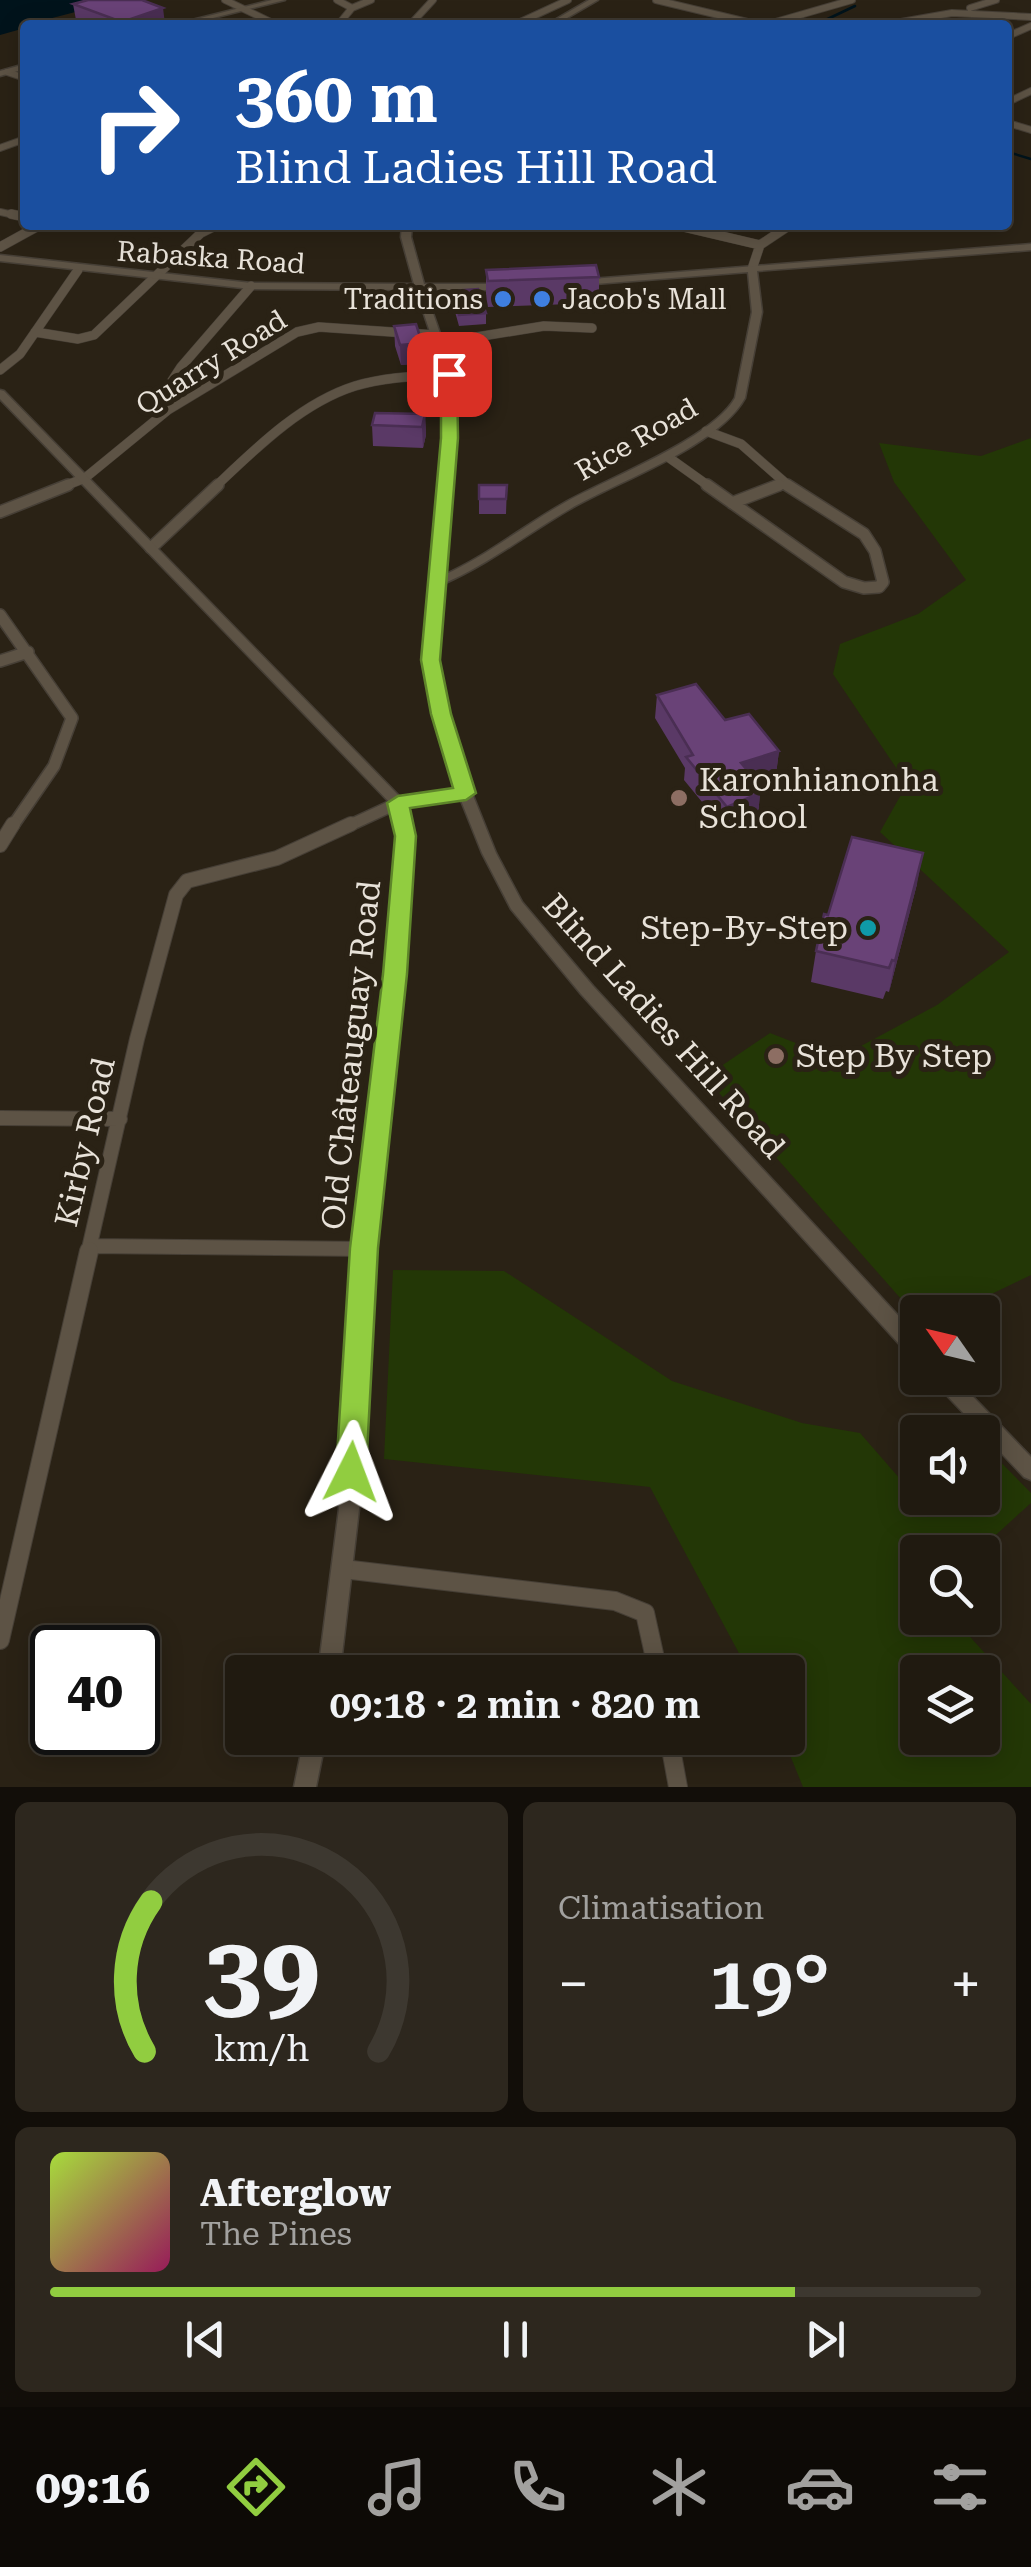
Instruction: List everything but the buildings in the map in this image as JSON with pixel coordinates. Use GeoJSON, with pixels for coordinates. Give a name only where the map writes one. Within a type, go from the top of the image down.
{"type":"FeatureCollection","features":[{"type":"Feature","properties":{"kind":"street"},"geometry":{"type":"LineString","coordinates":[[225,0],[264,20]]}},
{"type":"Feature","properties":{"kind":"street"},"geometry":{"type":"LineString","coordinates":[[195,20],[281,0]]}},
{"type":"Feature","properties":{"kind":"street"},"geometry":{"type":"LineString","coordinates":[[337,0],[352,8]]}},
{"type":"Feature","properties":{"kind":"street"},"geometry":{"type":"LineString","coordinates":[[342,20],[352,8],[371,0]]}},
{"type":"Feature","properties":{"kind":"street"},"geometry":{"type":"LineString","coordinates":[[415,20],[433,0]]}},
{"type":"Feature","properties":{"kind":"street"},"geometry":{"type":"LineString","coordinates":[[525,20],[568,0]]}},
{"type":"Feature","properties":{"kind":"street"},"geometry":{"type":"LineString","coordinates":[[559,20],[594,0]]}},
{"type":"Feature","properties":{"kind":"street"},"geometry":{"type":"LineString","coordinates":[[656,0],[741,20]]}},
{"type":"Feature","properties":{"kind":"street"},"geometry":{"type":"LineString","coordinates":[[780,20],[852,0]]}},
{"type":"Feature","properties":{"kind":"street"},"geometry":{"type":"LineString","coordinates":[[968,0],[980,6]]}},
{"type":"Feature","properties":{"kind":"street"},"geometry":{"type":"LineString","coordinates":[[912,20],[996,0]]}},
{"type":"Feature","properties":{"kind":"street"},"geometry":{"type":"LineString","coordinates":[[952,13],[1031,17]]}},
{"type":"Feature","properties":{"kind":"street"},"geometry":{"type":"LineString","coordinates":[[0,247],[31,230]]}},
{"type":"Feature","properties":{"kind":"street"},"geometry":{"type":"LineString","coordinates":[[34,332],[78,338],[94,335],[208,230]]}},
{"type":"Feature","properties":{"kind":"street","name":"Blind Ladies Hill Road"},"geometry":{"type":"LineString","coordinates":[[405,230],[449,374],[449,438],[430,660],[441,714],[466,793],[516,905],[587,990],[900,1331]]}},
{"type":"Feature","properties":{"kind":"street"},"geometry":{"type":"LineString","coordinates":[[696,230],[760,245]]}},
{"type":"Feature","properties":{"kind":"street"},"geometry":{"type":"LineString","coordinates":[[752,269],[760,245],[782,230]]}},
{"type":"Feature","properties":{"kind":"street"},"geometry":{"type":"LineString","coordinates":[[574,282],[1031,248]]}},
{"type":"Feature","properties":{"kind":"street","name":"Rabaska Road"},"geometry":{"type":"LineString","coordinates":[[0,258],[78,270],[251,286],[522,286]]}},
{"type":"Feature","properties":{"kind":"street","name":"Rice Road"},"geometry":{"type":"LineString","coordinates":[[438,582],[463,572],[572,504],[668,457],[706,431],[740,398],[758,312],[752,269]]}},
{"type":"Feature","properties":{"kind":"street"},"geometry":{"type":"LineString","coordinates":[[0,370],[20,354],[78,270]]}},
{"type":"Feature","properties":{"kind":"street"},"geometry":{"type":"LineString","coordinates":[[168,410],[166,390],[251,286]]}},
{"type":"Feature","properties":{"kind":"street","name":"Quarry Road"},"geometry":{"type":"LineString","coordinates":[[0,512],[85,478],[168,410],[308,328],[438,339],[544,326],[592,328]]}},
{"type":"Feature","properties":{"kind":"street"},"geometry":{"type":"LineString","coordinates":[[151,548],[266,442],[316,405],[365,384],[449,374]]}},
{"type":"Feature","properties":{"kind":"street"},"geometry":{"type":"LineString","coordinates":[[0,394],[398,803],[466,793]]}},
{"type":"Feature","properties":{"kind":"street"},"geometry":{"type":"LineString","coordinates":[[668,457],[844,582],[864,588],[879,587],[882,582],[876,550],[864,534],[783,482],[742,444],[706,431]]}},
{"type":"Feature","properties":{"kind":"street"},"geometry":{"type":"LineString","coordinates":[[732,503],[783,482]]}},
{"type":"Feature","properties":{"kind":"street"},"geometry":{"type":"LineString","coordinates":[[0,615],[72,718],[71,732],[2,836]]}},
{"type":"Feature","properties":{"kind":"street"},"geometry":{"type":"LineString","coordinates":[[0,661],[28,652]]}},
{"type":"Feature","properties":{"kind":"street","name":"Kirby Road"},"geometry":{"type":"LineString","coordinates":[[0,1640],[137,1040],[176,895],[188,881],[277,858],[398,803]]}},
{"type":"Feature","properties":{"kind":"street","name":"Old Châteauguay Road"},"geometry":{"type":"LineString","coordinates":[[331,1655],[342,1569],[364,1248],[395,974],[406,836],[398,803]]}},
{"type":"Feature","properties":{"kind":"street"},"geometry":{"type":"LineString","coordinates":[[0,1118],[120,1119]]}},
{"type":"Feature","properties":{"kind":"street"},"geometry":{"type":"LineString","coordinates":[[90,1246],[364,1248]]}},
{"type":"Feature","properties":{"kind":"street"},"geometry":{"type":"LineString","coordinates":[[959,1395],[1031,1470]]}},
{"type":"Feature","properties":{"kind":"street"},"geometry":{"type":"LineString","coordinates":[[342,1569],[615,1601],[645,1613],[654,1655]]}},
{"type":"Feature","properties":{"kind":"street"},"geometry":{"type":"LineString","coordinates":[[305,1787],[312,1755]]}},
{"type":"Feature","properties":{"kind":"street"},"geometry":{"type":"LineString","coordinates":[[672,1755],[678,1787]]}},
{"type":"Feature","properties":{"kind":"green space"},"geometry":{"type":"Polygon","coordinates":[[[1031,438],[1031,1275],[989,1295],[900,1298],[705,1077],[770,1033],[837,1059],[937,1005],[1009,952],[880,832],[907,784],[833,674],[840,644],[918,614],[966,580],[894,482],[879,443],[981,456],[1031,438]]]}},
{"type":"Feature","properties":{"kind":"green space"},"geometry":{"type":"Polygon","coordinates":[[[393,1270],[504,1271],[672,1381],[802,1423],[860,1433],[900,1479],[900,1515],[1000,1515],[1000,1461],[1031,1493],[1031,1503],[996,1535],[900,1535],[900,1635],[968,1635],[987,1655],[900,1655],[900,1755],[1000,1755],[1000,1670],[1031,1704],[1031,1787],[803,1787],[790,1755],[805,1755],[805,1655],[740,1655],[650,1487],[384,1459],[393,1270]]]}},
{"type":"Feature","properties":{"kind":"water"},"geometry":{"type":"Polygon","coordinates":[[[0,0],[122,0],[44,20],[20,20],[20,29],[0,35],[0,0]]]}},
{"type":"Feature","properties":{"kind":"waterway"},"geometry":{"type":"LineString","coordinates":[[826,20],[855,6]]}},
{"type":"Feature","properties":{"kind":"waterway"},"geometry":{"type":"LineString","coordinates":[[1012,153],[1031,159]]}},
{"type":"Feature","properties":{"kind":"place","name":"Traditions"},"geometry":{"type":"Point","coordinates":[503,299]}},
{"type":"Feature","properties":{"kind":"place","name":"Jacob's Mall"},"geometry":{"type":"Point","coordinates":[542,299]}},
{"type":"Feature","properties":{"kind":"place","name":"Karonhianonha School"},"geometry":{"type":"Point","coordinates":[679,798]}},
{"type":"Feature","properties":{"kind":"place","name":"Step-By-Step"},"geometry":{"type":"Point","coordinates":[868,928]}},
{"type":"Feature","properties":{"kind":"place","name":"Step By Step"},"geometry":{"type":"Point","coordinates":[776,1056]}},
{"type":"Feature","properties":{"kind":"route"},"geometry":{"type":"LineString","coordinates":[[351,1472],[364,1248],[395,974],[406,836],[398,803],[466,793],[441,714],[430,660],[449,438],[449,374]]}}]}
